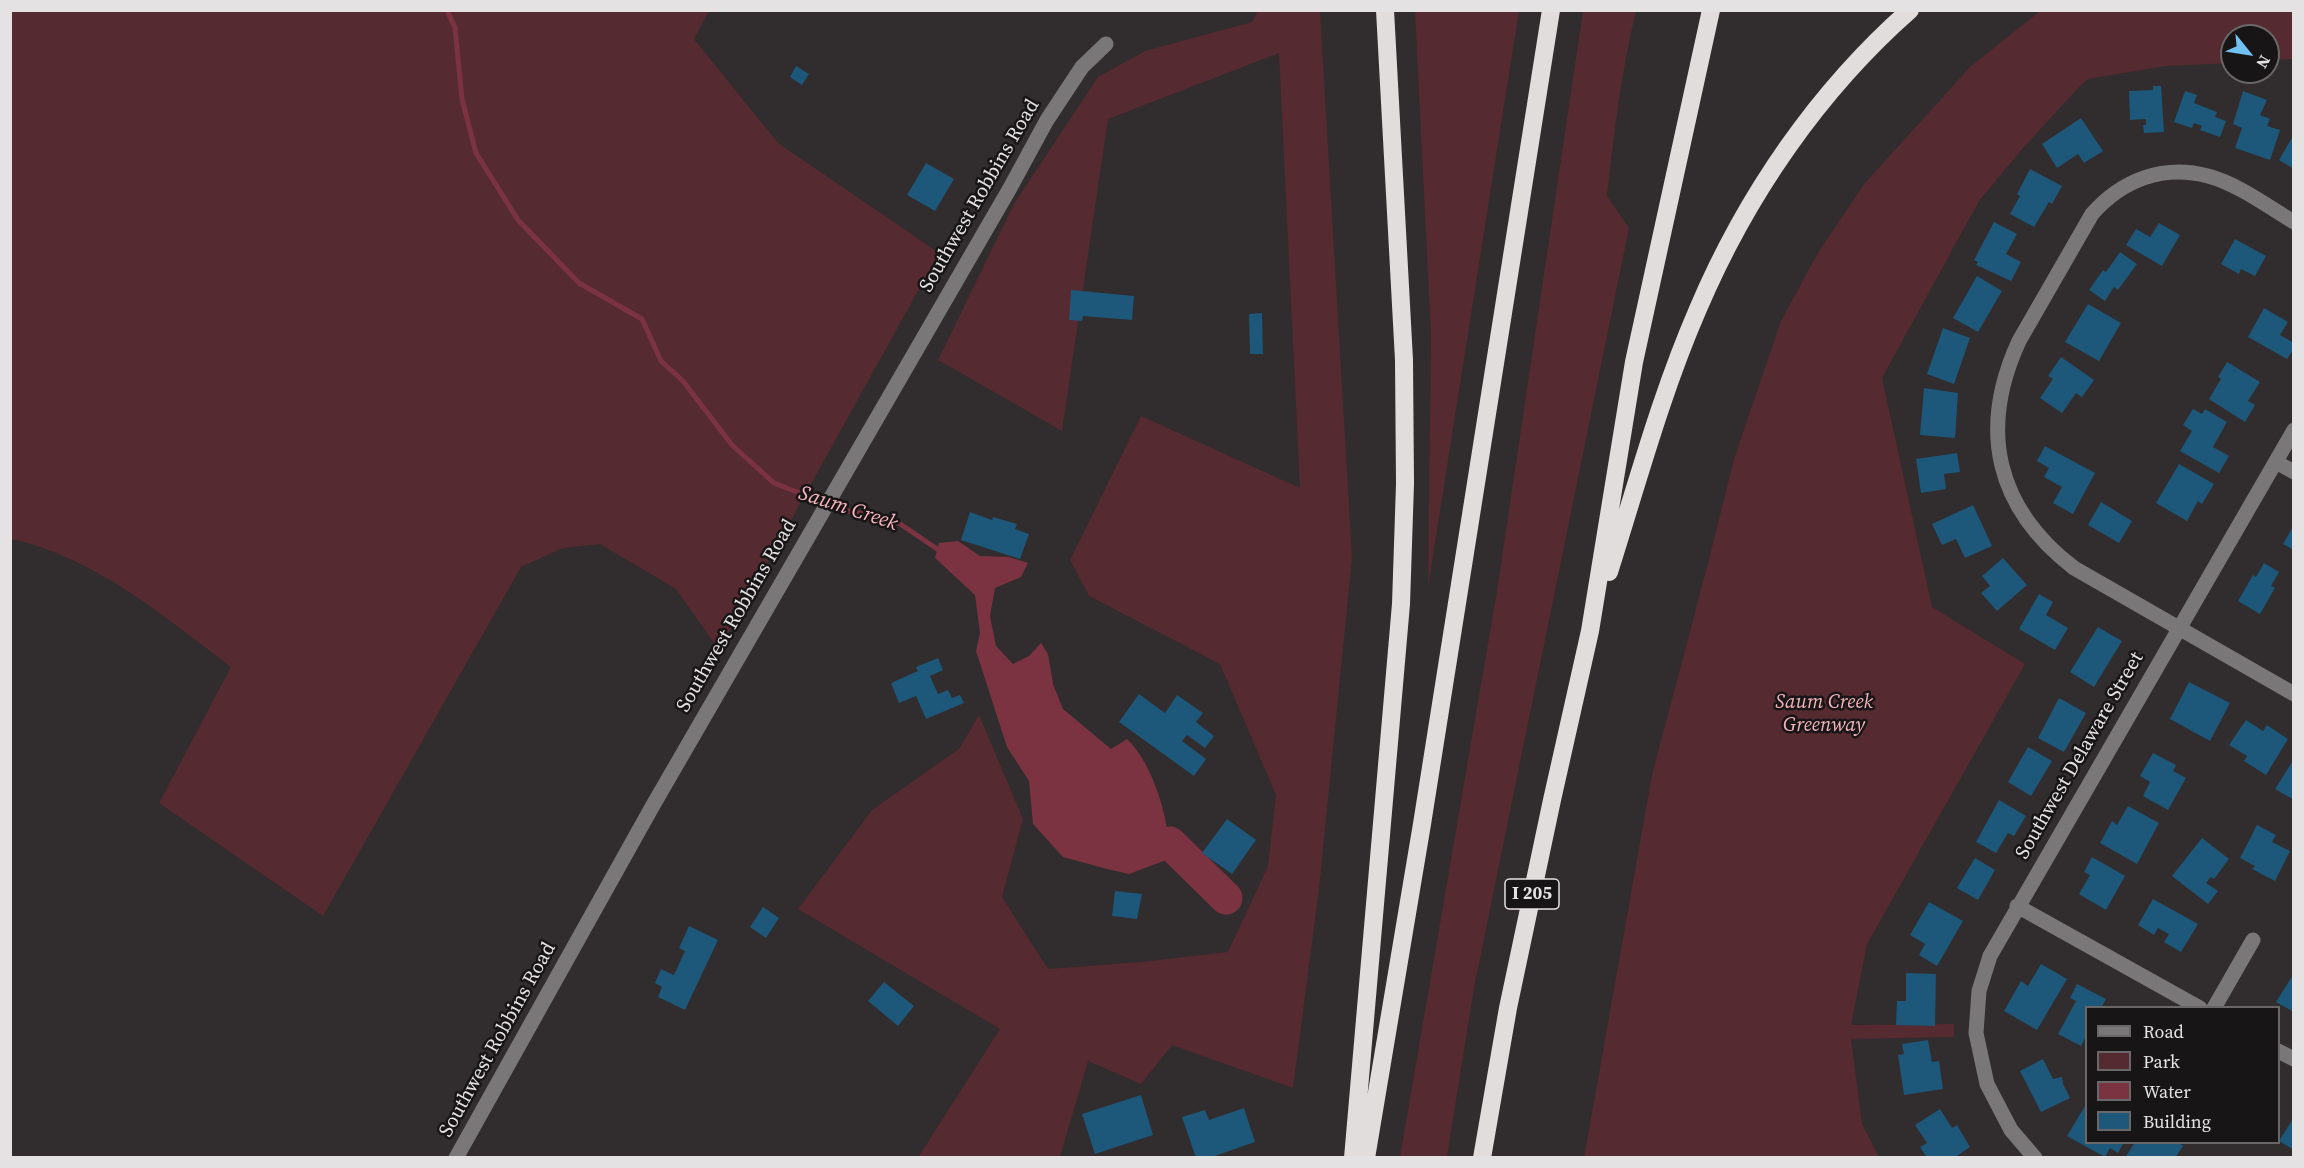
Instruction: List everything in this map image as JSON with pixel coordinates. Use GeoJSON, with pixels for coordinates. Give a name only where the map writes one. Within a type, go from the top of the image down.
{"type":"FeatureCollection","features":[{"type":"Feature","properties":{"kind":"highway"},"geometry":{"type":"LineString","coordinates":[[1353,1158],[1401,604],[1404,517],[1404,360],[1385,10]]}},
{"type":"Feature","properties":{"kind":"highway"},"geometry":{"type":"LineString","coordinates":[[1366,1158],[1424,812],[1551,10]]}},
{"type":"Feature","properties":{"kind":"highway"},"geometry":{"type":"LineString","coordinates":[[1590,631],[1634,362],[1711,10]]}},
{"type":"Feature","properties":{"kind":"highway"},"geometry":{"type":"LineString","coordinates":[[1590,631],[1672,374],[1698,308],[1727,248],[1763,183],[1798,131],[1846,73],[1887,30],[1910,10]]}},
{"type":"Feature","properties":{"kind":"highway","name":"I 205"},"geometry":{"type":"LineString","coordinates":[[1482,1158],[1508,1008],[1590,631]]}},
{"type":"Feature","properties":{"kind":"street","name":"Southwest Robbins Road"},"geometry":{"type":"LineString","coordinates":[[456,1158],[652,807],[1010,188],[1047,120],[1082,67],[1106,44]]}},
{"type":"Feature","properties":{"kind":"street"},"geometry":{"type":"LineString","coordinates":[[2294,222],[2230,185],[2209,176],[2168,172],[2133,181],[2104,201],[2092,214],[2009,362],[1998,414],[1997,438],[2007,485],[2033,530],[2052,550],[2074,568],[2294,694]]}},
{"type":"Feature","properties":{"kind":"street","name":"Southwest Delaware Street"},"geometry":{"type":"LineString","coordinates":[[2035,1158],[2011,1130],[1987,1084],[1976,1033],[1979,992],[1990,956],[2178,627],[2294,430]]}},
{"type":"Feature","properties":{"kind":"street"},"geometry":{"type":"LineString","coordinates":[[2276,462],[2294,472]]}},
{"type":"Feature","properties":{"kind":"street"},"geometry":{"type":"LineString","coordinates":[[2017,906],[2196,1006]]}},
{"type":"Feature","properties":{"kind":"street"},"geometry":{"type":"LineString","coordinates":[[2215,1006],[2253,940]]}},
{"type":"Feature","properties":{"kind":"street"},"geometry":{"type":"LineString","coordinates":[[2280,1052],[2294,1059]]}},
{"type":"Feature","properties":{"kind":"green space"},"geometry":{"type":"Polygon","coordinates":[[[11,10],[709,11],[694,39],[778,143],[939,253],[719,650],[676,589],[600,544],[563,548],[521,567],[323,916],[159,803],[231,667],[154,609],[100,574],[71,559],[11,539],[11,10]]]}},
{"type":"Feature","properties":{"kind":"green space"},"geometry":{"type":"Polygon","coordinates":[[[1258,11],[1320,11],[1352,558],[1319,889],[1293,1088],[1172,1045],[1141,1084],[1088,1061],[1060,1157],[921,1157],[919,1156],[1000,1029],[798,909],[872,810],[959,749],[979,715],[1023,819],[1002,897],[1048,969],[1228,952],[1268,866],[1276,795],[1220,664],[1089,596],[1070,560],[1141,416],[1300,488],[1279,53],[1108,119],[1062,431],[938,360],[1014,204],[1098,77],[1145,51],[1252,22],[1258,11]]]}},
{"type":"Feature","properties":{"kind":"green space"},"geometry":{"type":"Polygon","coordinates":[[[1415,11],[1519,11],[1428,587],[1431,335],[1415,11]]]}},
{"type":"Feature","properties":{"kind":"green space"},"geometry":{"type":"Polygon","coordinates":[[[1583,11],[1636,11],[1622,80],[1607,196],[1629,228],[1474,988],[1447,1157],[1400,1157],[1497,591],[1583,11]]]}},
{"type":"Feature","properties":{"kind":"green space","name":"Saum Creek Greenway"},"geometry":{"type":"Polygon","coordinates":[[[2040,11],[2293,11],[2293,59],[2280,60],[2280,24],[2220,24],[2220,64],[2166,66],[2088,79],[2080,86],[2024,147],[1979,201],[1882,378],[1932,607],[2025,664],[1867,944],[1851,1025],[1954,1024],[1954,1037],[1851,1039],[1862,1124],[1879,1157],[1584,1158],[1652,775],[1734,459],[1781,321],[1819,251],[1865,183],[1970,67],[2040,11]]]}},
{"type":"Feature","properties":{"kind":"water"},"geometry":{"type":"Polygon","coordinates":[[[958,541],[980,556],[1009,557],[1028,563],[1021,577],[995,588],[990,616],[996,646],[1013,664],[1029,656],[1041,643],[1048,654],[1053,684],[1063,709],[1111,749],[1127,739],[1136,750],[1145,763],[1158,795],[1167,828],[1169,859],[1129,874],[1107,869],[1063,857],[1033,824],[1029,781],[1007,747],[976,651],[980,633],[975,595],[935,558],[939,543],[958,541]]]}},
{"type":"Feature","properties":{"kind":"building"},"geometry":{"type":"Polygon","coordinates":[[[796,66],[809,74],[802,85],[790,77],[796,66]]]}},
{"type":"Feature","properties":{"kind":"building"},"geometry":{"type":"Polygon","coordinates":[[[2153,86],[2161,86],[2164,132],[2144,133],[2143,125],[2146,125],[2146,119],[2130,120],[2129,91],[2153,90],[2153,86]]]}},
{"type":"Feature","properties":{"kind":"building"},"geometry":{"type":"Polygon","coordinates":[[[2185,91],[2197,95],[2194,103],[2217,112],[2215,117],[2226,121],[2220,137],[2200,130],[2202,126],[2194,123],[2192,128],[2174,122],[2185,91]]]}},
{"type":"Feature","properties":{"kind":"building"},"geometry":{"type":"Polygon","coordinates":[[[2243,91],[2267,100],[2260,115],[2270,119],[2267,126],[2280,130],[2270,160],[2235,148],[2242,128],[2233,124],[2243,91]]]}},
{"type":"Feature","properties":{"kind":"building"},"geometry":{"type":"Polygon","coordinates":[[[2081,118],[2103,151],[2084,163],[2078,154],[2057,168],[2042,144],[2081,118]]]}},
{"type":"Feature","properties":{"kind":"building"},"geometry":{"type":"Polygon","coordinates":[[[2294,134],[2294,169],[2279,160],[2294,134]]]}},
{"type":"Feature","properties":{"kind":"building"},"geometry":{"type":"Polygon","coordinates":[[[926,163],[954,179],[935,211],[907,195],[926,163]]]}},
{"type":"Feature","properties":{"kind":"building"},"geometry":{"type":"Polygon","coordinates":[[[2030,169],[2062,186],[2052,204],[2049,202],[2034,227],[2010,214],[2020,196],[2017,194],[2030,169]]]}},
{"type":"Feature","properties":{"kind":"building"},"geometry":{"type":"Polygon","coordinates":[[[1994,222],[2017,234],[2006,254],[2021,262],[2011,281],[1976,265],[1978,262],[1974,260],[1994,222]]]}},
{"type":"Feature","properties":{"kind":"building"},"geometry":{"type":"Polygon","coordinates":[[[2159,223],[2180,235],[2162,266],[2126,245],[2136,229],[2150,237],[2159,223]]]}},
{"type":"Feature","properties":{"kind":"building"},"geometry":{"type":"Polygon","coordinates":[[[2235,239],[2266,256],[2255,276],[2241,269],[2239,274],[2221,264],[2235,239]]]}},
{"type":"Feature","properties":{"kind":"building"},"geometry":{"type":"Polygon","coordinates":[[[2120,252],[2137,264],[2118,290],[2114,287],[2105,301],[2089,290],[2120,252]]]}},
{"type":"Feature","properties":{"kind":"building"},"geometry":{"type":"Polygon","coordinates":[[[1977,276],[2002,291],[1978,332],[1953,318],[1977,276]]]}},
{"type":"Feature","properties":{"kind":"building"},"geometry":{"type":"Polygon","coordinates":[[[1071,290],[1134,296],[1132,320],[1083,316],[1082,321],[1069,320],[1071,290]]]}},
{"type":"Feature","properties":{"kind":"building"},"geometry":{"type":"Polygon","coordinates":[[[2088,304],[2121,323],[2099,361],[2065,342],[2088,304]]]}},
{"type":"Feature","properties":{"kind":"building"},"geometry":{"type":"Polygon","coordinates":[[[2264,308],[2288,322],[2280,335],[2294,343],[2294,348],[2287,359],[2248,337],[2264,308]]]}},
{"type":"Feature","properties":{"kind":"building"},"geometry":{"type":"Polygon","coordinates":[[[1262,313],[1263,354],[1250,354],[1249,314],[1262,313]]]}},
{"type":"Feature","properties":{"kind":"building"},"geometry":{"type":"Polygon","coordinates":[[[1943,328],[1970,338],[1954,384],[1927,374],[1943,328]]]}},
{"type":"Feature","properties":{"kind":"building"},"geometry":{"type":"Polygon","coordinates":[[[2061,357],[2094,380],[2082,397],[2076,393],[2062,413],[2040,398],[2053,379],[2048,376],[2061,357]]]}},
{"type":"Feature","properties":{"kind":"building"},"geometry":{"type":"Polygon","coordinates":[[[2227,362],[2260,382],[2248,401],[2255,405],[2245,422],[2209,399],[2221,379],[2218,377],[2227,362]]]}},
{"type":"Feature","properties":{"kind":"building"},"geometry":{"type":"Polygon","coordinates":[[[1924,388],[1958,393],[1955,438],[1920,435],[1924,388]]]}},
{"type":"Feature","properties":{"kind":"building"},"geometry":{"type":"Polygon","coordinates":[[[2193,409],[2202,414],[2205,409],[2227,422],[2213,447],[2229,456],[2219,473],[2180,451],[2192,431],[2183,425],[2193,409]]]}},
{"type":"Feature","properties":{"kind":"building"},"geometry":{"type":"Polygon","coordinates":[[[2045,446],[2095,473],[2073,514],[2053,503],[2062,487],[2044,477],[2049,468],[2037,461],[2045,446]]]}},
{"type":"Feature","properties":{"kind":"building"},"geometry":{"type":"Polygon","coordinates":[[[1957,453],[1960,472],[1944,474],[1946,489],[1921,493],[1916,459],[1957,453]]]}},
{"type":"Feature","properties":{"kind":"building"},"geometry":{"type":"Polygon","coordinates":[[[2179,464],[2214,484],[2202,504],[2198,501],[2187,521],[2156,503],[2179,464]]]}},
{"type":"Feature","properties":{"kind":"building"},"geometry":{"type":"Polygon","coordinates":[[[2101,502],[2132,521],[2119,543],[2088,525],[2101,502]]]}},
{"type":"Feature","properties":{"kind":"building"},"geometry":{"type":"Polygon","coordinates":[[[1973,505],[1992,546],[1965,558],[1956,539],[1942,545],[1932,524],[1973,505]]]}},
{"type":"Feature","properties":{"kind":"building"},"geometry":{"type":"Polygon","coordinates":[[[970,512],[992,520],[993,517],[1017,524],[1015,529],[1029,534],[1020,559],[961,540],[970,512]]]}},
{"type":"Feature","properties":{"kind":"building"},"geometry":{"type":"Polygon","coordinates":[[[2294,525],[2294,550],[2283,544],[2294,525]]]}},
{"type":"Feature","properties":{"kind":"building"},"geometry":{"type":"Polygon","coordinates":[[[2003,558],[2027,585],[1997,611],[1981,593],[1990,586],[1982,576],[2003,558]]]}},
{"type":"Feature","properties":{"kind":"building"},"geometry":{"type":"Polygon","coordinates":[[[2264,563],[2279,572],[2271,586],[2275,588],[2260,614],[2238,601],[2253,575],[2256,577],[2264,563]]]}},
{"type":"Feature","properties":{"kind":"building"},"geometry":{"type":"Polygon","coordinates":[[[2039,594],[2053,602],[2046,615],[2068,628],[2055,650],[2019,629],[2039,594]]]}},
{"type":"Feature","properties":{"kind":"building"},"geometry":{"type":"Polygon","coordinates":[[[2098,627],[2122,641],[2094,687],[2070,672],[2098,627]]]}},
{"type":"Feature","properties":{"kind":"building"},"geometry":{"type":"Polygon","coordinates":[[[938,658],[943,670],[930,676],[938,694],[948,690],[952,698],[960,695],[964,703],[926,719],[916,696],[899,703],[891,683],[918,671],[916,667],[938,658]]]}},
{"type":"Feature","properties":{"kind":"building"},"geometry":{"type":"Polygon","coordinates":[[[2189,682],[2230,703],[2210,741],[2170,719],[2189,682]]]}},
{"type":"Feature","properties":{"kind":"building"},"geometry":{"type":"Polygon","coordinates":[[[1139,694],[1165,713],[1177,695],[1203,713],[1196,722],[1214,736],[1205,748],[1187,735],[1182,741],[1206,759],[1194,776],[1119,722],[1139,694]]]}},
{"type":"Feature","properties":{"kind":"building"},"geometry":{"type":"Polygon","coordinates":[[[2059,698],[2086,713],[2064,752],[2038,738],[2059,698]]]}},
{"type":"Feature","properties":{"kind":"building"},"geometry":{"type":"Polygon","coordinates":[[[2246,720],[2263,731],[2267,725],[2288,739],[2266,775],[2244,761],[2247,756],[2229,745],[2246,720]]]}},
{"type":"Feature","properties":{"kind":"building"},"geometry":{"type":"Polygon","coordinates":[[[2028,747],[2052,761],[2031,796],[2008,782],[2028,747]]]}},
{"type":"Feature","properties":{"kind":"building"},"geometry":{"type":"Polygon","coordinates":[[[2153,753],[2176,765],[2173,771],[2186,778],[2168,810],[2143,796],[2150,782],[2140,776],[2153,753]]]}},
{"type":"Feature","properties":{"kind":"building"},"geometry":{"type":"Polygon","coordinates":[[[2294,759],[2294,800],[2275,789],[2294,759]]]}},
{"type":"Feature","properties":{"kind":"building"},"geometry":{"type":"Polygon","coordinates":[[[1999,800],[2026,816],[2014,836],[2008,833],[1996,853],[1976,842],[1999,800]]]}},
{"type":"Feature","properties":{"kind":"building"},"geometry":{"type":"Polygon","coordinates":[[[2128,806],[2159,823],[2137,864],[2100,843],[2112,821],[2117,825],[2128,806]]]}},
{"type":"Feature","properties":{"kind":"building"},"geometry":{"type":"Polygon","coordinates":[[[1227,819],[1256,840],[1232,874],[1202,853],[1227,819]]]}},
{"type":"Feature","properties":{"kind":"building"},"geometry":{"type":"Polygon","coordinates":[[[2257,825],[2276,835],[2272,842],[2290,851],[2275,881],[2252,869],[2255,866],[2240,858],[2257,825]]]}},
{"type":"Feature","properties":{"kind":"building"},"geometry":{"type":"Polygon","coordinates":[[[2202,838],[2229,859],[2214,879],[2211,877],[2206,883],[2218,891],[2208,904],[2172,876],[2202,838]]]}},
{"type":"Feature","properties":{"kind":"building"},"geometry":{"type":"Polygon","coordinates":[[[2092,857],[2125,876],[2106,910],[2079,894],[2090,875],[2084,872],[2092,857]]]}},
{"type":"Feature","properties":{"kind":"building"},"geometry":{"type":"Polygon","coordinates":[[[1975,858],[1995,870],[1978,900],[1957,888],[1975,858]]]}},
{"type":"Feature","properties":{"kind":"building"},"geometry":{"type":"Polygon","coordinates":[[[1115,891],[1142,894],[1137,919],[1112,916],[1115,891]]]}},
{"type":"Feature","properties":{"kind":"building"},"geometry":{"type":"Polygon","coordinates":[[[2153,899],[2198,924],[2181,952],[2164,942],[2169,934],[2158,928],[2154,935],[2138,925],[2153,899]]]}},
{"type":"Feature","properties":{"kind":"building"},"geometry":{"type":"Polygon","coordinates":[[[1929,902],[1963,921],[1937,966],[1919,955],[1925,944],[1910,935],[1929,902]]]}},
{"type":"Feature","properties":{"kind":"building"},"geometry":{"type":"Polygon","coordinates":[[[763,907],[779,918],[766,938],[750,927],[763,907]]]}},
{"type":"Feature","properties":{"kind":"building"},"geometry":{"type":"Polygon","coordinates":[[[689,926],[718,940],[685,1010],[658,997],[662,987],[655,983],[661,969],[674,975],[685,951],[679,948],[689,926]]]}},
{"type":"Feature","properties":{"kind":"building"},"geometry":{"type":"Polygon","coordinates":[[[2041,964],[2067,979],[2037,1030],[2004,1011],[2021,981],[2028,986],[2041,964]]]}},
{"type":"Feature","properties":{"kind":"building"},"geometry":{"type":"Polygon","coordinates":[[[1906,973],[1936,974],[1935,1026],[1896,1025],[1897,1001],[1906,1001],[1906,973]]]}},
{"type":"Feature","properties":{"kind":"building"},"geometry":{"type":"Polygon","coordinates":[[[2291,978],[2294,980],[2294,1012],[2276,1002],[2291,978]]]}},
{"type":"Feature","properties":{"kind":"building"},"geometry":{"type":"Polygon","coordinates":[[[884,982],[914,1006],[898,1026],[868,1001],[884,982]]]}},
{"type":"Feature","properties":{"kind":"building"},"geometry":{"type":"Polygon","coordinates":[[[2077,984],[2106,999],[2102,1006],[2085,1006],[2085,1038],[2081,1046],[2058,1034],[2076,1001],[2070,998],[2077,984]]]}},
{"type":"Feature","properties":{"kind":"building"},"geometry":{"type":"Polygon","coordinates":[[[1928,1040],[1932,1062],[1939,1061],[1943,1089],[1904,1095],[1898,1055],[1904,1054],[1902,1044],[1928,1040]]]}},
{"type":"Feature","properties":{"kind":"building"},"geometry":{"type":"Polygon","coordinates":[[[2043,1059],[2053,1079],[2062,1077],[2070,1098],[2041,1112],[2020,1071],[2043,1059]]]}},
{"type":"Feature","properties":{"kind":"building"},"geometry":{"type":"Polygon","coordinates":[[[1141,1095],[1153,1135],[1095,1154],[1082,1114],[1141,1095]]]}},
{"type":"Feature","properties":{"kind":"building"},"geometry":{"type":"Polygon","coordinates":[[[2085,1106],[2085,1144],[2123,1144],[2118,1153],[2110,1148],[2105,1157],[2067,1136],[2085,1106]]]}},
{"type":"Feature","properties":{"kind":"building"},"geometry":{"type":"Polygon","coordinates":[[[1244,1108],[1255,1142],[1209,1158],[1196,1158],[1182,1117],[1205,1110],[1209,1120],[1244,1108]]]}},
{"type":"Feature","properties":{"kind":"building"},"geometry":{"type":"Polygon","coordinates":[[[1940,1109],[1952,1128],[1957,1125],[1970,1147],[1954,1158],[1927,1158],[1920,1147],[1927,1143],[1915,1125],[1940,1109]]]}},
{"type":"Feature","properties":{"kind":"building"},"geometry":{"type":"Polygon","coordinates":[[[2294,1117],[2294,1150],[2280,1139],[2294,1117]]]}},
{"type":"Feature","properties":{"kind":"building"},"geometry":{"type":"Polygon","coordinates":[[[2134,1144],[2180,1144],[2183,1146],[2175,1158],[2125,1158],[2134,1144]]]}},
{"type":"Feature","properties":{"kind":"waterway","name":"Saum Creek"},"geometry":{"type":"LineString","coordinates":[[447,10],[455,28],[462,99],[476,153],[518,220],[579,283],[642,319],[661,361],[683,381],[732,445],[774,483],[843,510],[893,519],[943,553]]}},
{"type":"Feature","properties":{"kind":"waterway","name":"Saum Creek"},"geometry":{"type":"LineString","coordinates":[[1170,843],[1226,898]]}}]}
